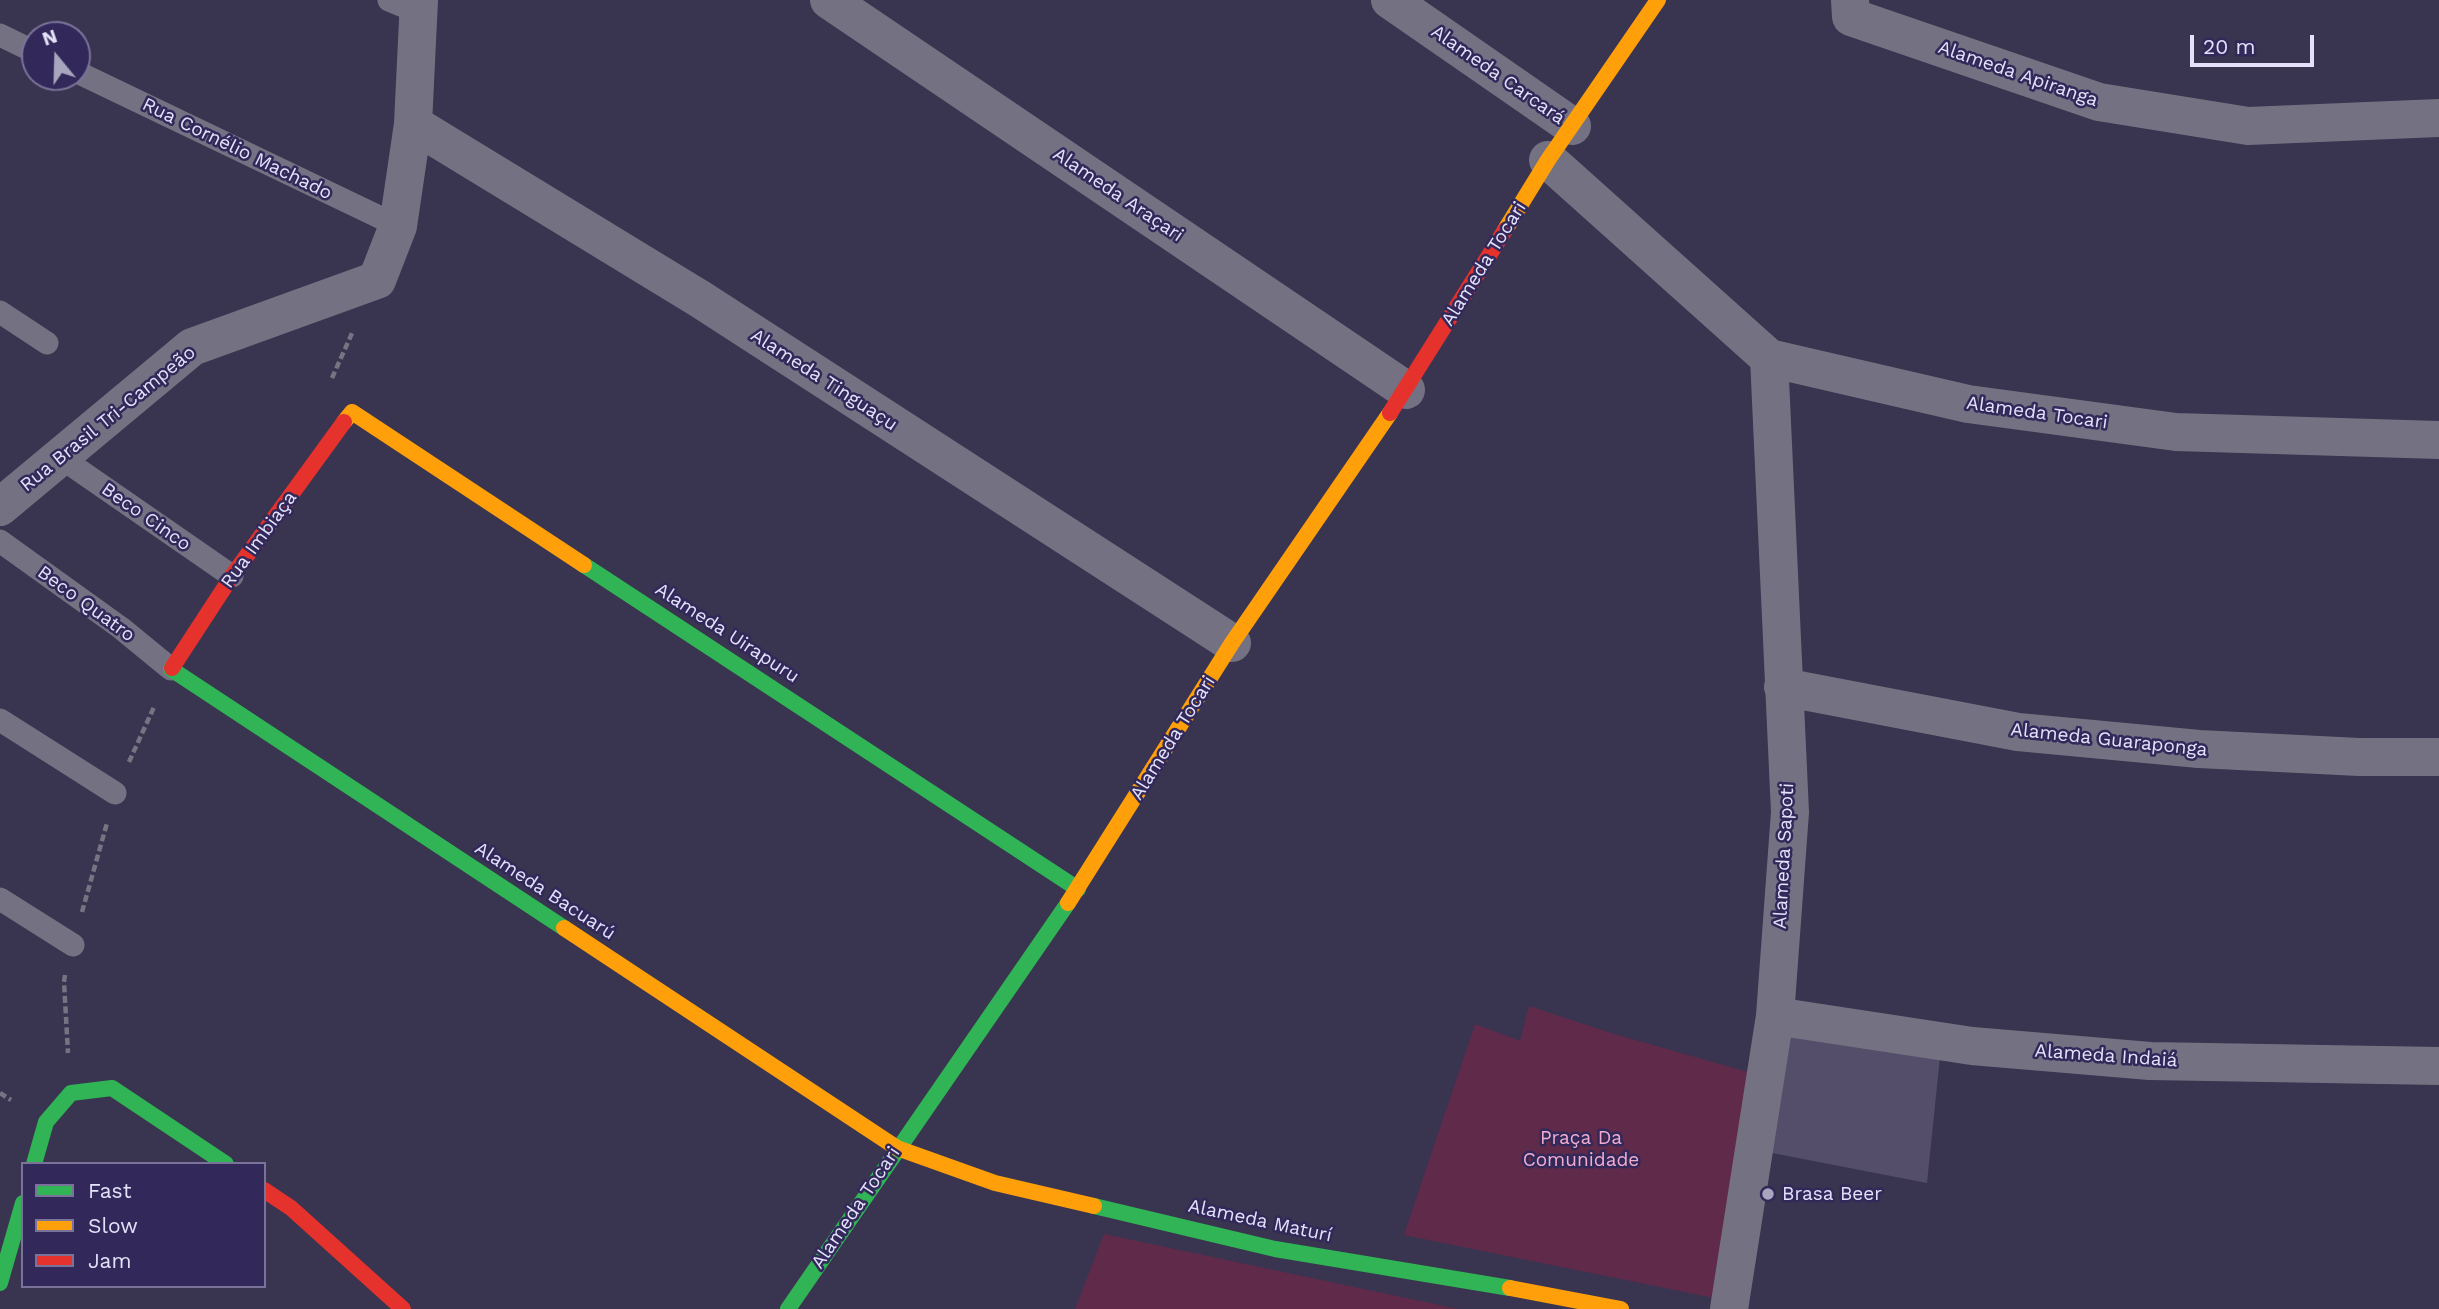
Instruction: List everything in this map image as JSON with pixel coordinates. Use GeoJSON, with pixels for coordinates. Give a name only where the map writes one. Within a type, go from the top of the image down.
{"type":"FeatureCollection","features":[{"type":"Feature","properties":{"kind":"street","name":"Alameda Araçari"},"geometry":{"type":"LineString","coordinates":[[829,0],[1406,390]]}},
{"type":"Feature","properties":{"kind":"street","name":"Alameda Carcará"},"geometry":{"type":"LineString","coordinates":[[1390,0],[1572,126]]}},
{"type":"Feature","properties":{"kind":"street","name":"Alameda Tocari"},"geometry":{"type":"LineString","coordinates":[[788,1309],[1078,888],[1232,643],[1406,390],[1548,160],[1658,0]]}},
{"type":"Feature","properties":{"kind":"street"},"geometry":{"type":"LineString","coordinates":[[377,279],[398,226],[412,124],[408,4]]}},
{"type":"Feature","properties":{"kind":"street","name":"Alameda Apiranga"},"geometry":{"type":"LineString","coordinates":[[1850,9],[2099,102],[2248,126],[2439,118]]}},
{"type":"Feature","properties":{"kind":"street","name":"Alameda Tinguaçu"},"geometry":{"type":"LineString","coordinates":[[412,124],[699,299],[1232,643]]}},
{"type":"Feature","properties":{"kind":"street","name":"Alameda Tocari"},"geometry":{"type":"LineString","coordinates":[[1548,160],[1769,358],[1968,404],[2176,432],[2439,440]]}},
{"type":"Feature","properties":{"kind":"street","name":"Rua Brasil Tri-Campeão"},"geometry":{"type":"LineString","coordinates":[[0,507],[192,348],[377,279]]}},
{"type":"Feature","properties":{"kind":"street","name":"Alameda Sapoti"},"geometry":{"type":"LineString","coordinates":[[1729,1309],[1775,1016],[1790,812],[1769,358]]}},
{"type":"Feature","properties":{"kind":"street","name":"Rua Imbiaça"},"geometry":{"type":"LineString","coordinates":[[171,669],[232,576],[352,412]]}},
{"type":"Feature","properties":{"kind":"street","name":"Alameda Uirapuru"},"geometry":{"type":"LineString","coordinates":[[352,412],[1078,888]]}},
{"type":"Feature","properties":{"kind":"street","name":"Alameda Bacuarú"},"geometry":{"type":"LineString","coordinates":[[171,669],[897,1148]]}},
{"type":"Feature","properties":{"kind":"street","name":"Alameda Guaraponga"},"geometry":{"type":"LineString","coordinates":[[1783,687],[2018,732],[2199,749],[2359,757],[2439,757]]}},
{"type":"Feature","properties":{"kind":"street","name":"Alameda Indaiá"},"geometry":{"type":"LineString","coordinates":[[1775,1016],[1972,1046],[2150,1061],[2439,1066]]}},
{"type":"Feature","properties":{"kind":"street"},"geometry":{"type":"LineString","coordinates":[[35,1162],[46,1122],[71,1093],[113,1088],[223,1162]]}},
{"type":"Feature","properties":{"kind":"street","name":"Alameda Maturí"},"geometry":{"type":"LineString","coordinates":[[897,1148],[995,1183],[1275,1249],[1566,1297],[1620,1309]]}},
{"type":"Feature","properties":{"kind":"street"},"geometry":{"type":"LineString","coordinates":[[266,1190],[291,1208],[403,1309]]}},
{"type":"Feature","properties":{"kind":"street"},"geometry":{"type":"LineString","coordinates":[[0,1283],[21,1210]]}},
{"type":"Feature","properties":{"kind":"lane"},"geometry":{"type":"LineString","coordinates":[[0,35],[21,45]]}},
{"type":"Feature","properties":{"kind":"lane","name":"Rua Cornélio Machado"},"geometry":{"type":"LineString","coordinates":[[91,79],[398,226]]}},
{"type":"Feature","properties":{"kind":"lane"},"geometry":{"type":"LineString","coordinates":[[0,312],[47,343]]}},
{"type":"Feature","properties":{"kind":"lane","name":"Beco Cinco"},"geometry":{"type":"LineString","coordinates":[[60,457],[232,576]]}},
{"type":"Feature","properties":{"kind":"lane","name":"Beco Quatro"},"geometry":{"type":"LineString","coordinates":[[0,541],[121,628],[171,669]]}},
{"type":"Feature","properties":{"kind":"lane"},"geometry":{"type":"LineString","coordinates":[[0,720],[115,793]]}},
{"type":"Feature","properties":{"kind":"lane"},"geometry":{"type":"LineString","coordinates":[[0,899],[73,945]]}},
{"type":"Feature","properties":{"kind":"path"},"geometry":{"type":"LineString","coordinates":[[352,412],[326,391],[377,279]]}},
{"type":"Feature","properties":{"kind":"path"},"geometry":{"type":"LineString","coordinates":[[71,1093],[64,982],[115,793],[171,669]]}},
{"type":"Feature","properties":{"kind":"green space","name":"Praça Da Comunidade"},"geometry":{"type":"Polygon","coordinates":[[[1529,1006],[1614,1034],[1755,1074],[1724,1300],[1404,1235],[1475,1024],[1520,1041],[1529,1006]]]}},
{"type":"Feature","properties":{"kind":"green space"},"geometry":{"type":"Polygon","coordinates":[[[1104,1234],[1458,1309],[1075,1309],[1104,1234]]]}},
{"type":"Feature","properties":{"kind":"building"},"geometry":{"type":"Polygon","coordinates":[[[1792,1025],[1941,1047],[1927,1183],[1772,1153],[1792,1025]]]}},
{"type":"Feature","properties":{"kind":"traffic: fast"},"geometry":{"type":"LineString","coordinates":[[584,565],[1078,889]]}},
{"type":"Feature","properties":{"kind":"traffic: fast"},"geometry":{"type":"LineString","coordinates":[[172,668],[564,928]]}},
{"type":"Feature","properties":{"kind":"traffic: fast"},"geometry":{"type":"LineString","coordinates":[[788,1309],[1068,903]]}},
{"type":"Feature","properties":{"kind":"traffic: fast"},"geometry":{"type":"LineString","coordinates":[[35,1162],[46,1122],[71,1093],[112,1088],[223,1162]]}},
{"type":"Feature","properties":{"kind":"traffic: fast"},"geometry":{"type":"LineString","coordinates":[[1094,1206],[1275,1249],[1510,1288]]}},
{"type":"Feature","properties":{"kind":"traffic: fast"},"geometry":{"type":"LineString","coordinates":[[0,1283],[21,1210]]}},
{"type":"Feature","properties":{"kind":"traffic: slow"},"geometry":{"type":"LineString","coordinates":[[1505,230],[1548,160],[1658,0]]}},
{"type":"Feature","properties":{"kind":"traffic: slow"},"geometry":{"type":"LineString","coordinates":[[344,422],[352,412],[584,565]]}},
{"type":"Feature","properties":{"kind":"traffic: slow"},"geometry":{"type":"LineString","coordinates":[[1068,903],[1232,643],[1390,413]]}},
{"type":"Feature","properties":{"kind":"traffic: slow"},"geometry":{"type":"LineString","coordinates":[[564,928],[897,1148],[995,1183],[1094,1206]]}},
{"type":"Feature","properties":{"kind":"traffic: slow"},"geometry":{"type":"LineString","coordinates":[[1510,1288],[1621,1309]]}},
{"type":"Feature","properties":{"kind":"traffic: jam"},"geometry":{"type":"LineString","coordinates":[[1390,413],[1505,230]]}},
{"type":"Feature","properties":{"kind":"traffic: jam"},"geometry":{"type":"LineString","coordinates":[[172,668],[232,576],[344,422]]}},
{"type":"Feature","properties":{"kind":"traffic: jam"},"geometry":{"type":"LineString","coordinates":[[266,1191],[291,1208],[403,1309]]}},
{"type":"Feature","properties":{"kind":"place","name":"Brasa Beer"},"geometry":{"type":"Point","coordinates":[1768,1194]}}]}
